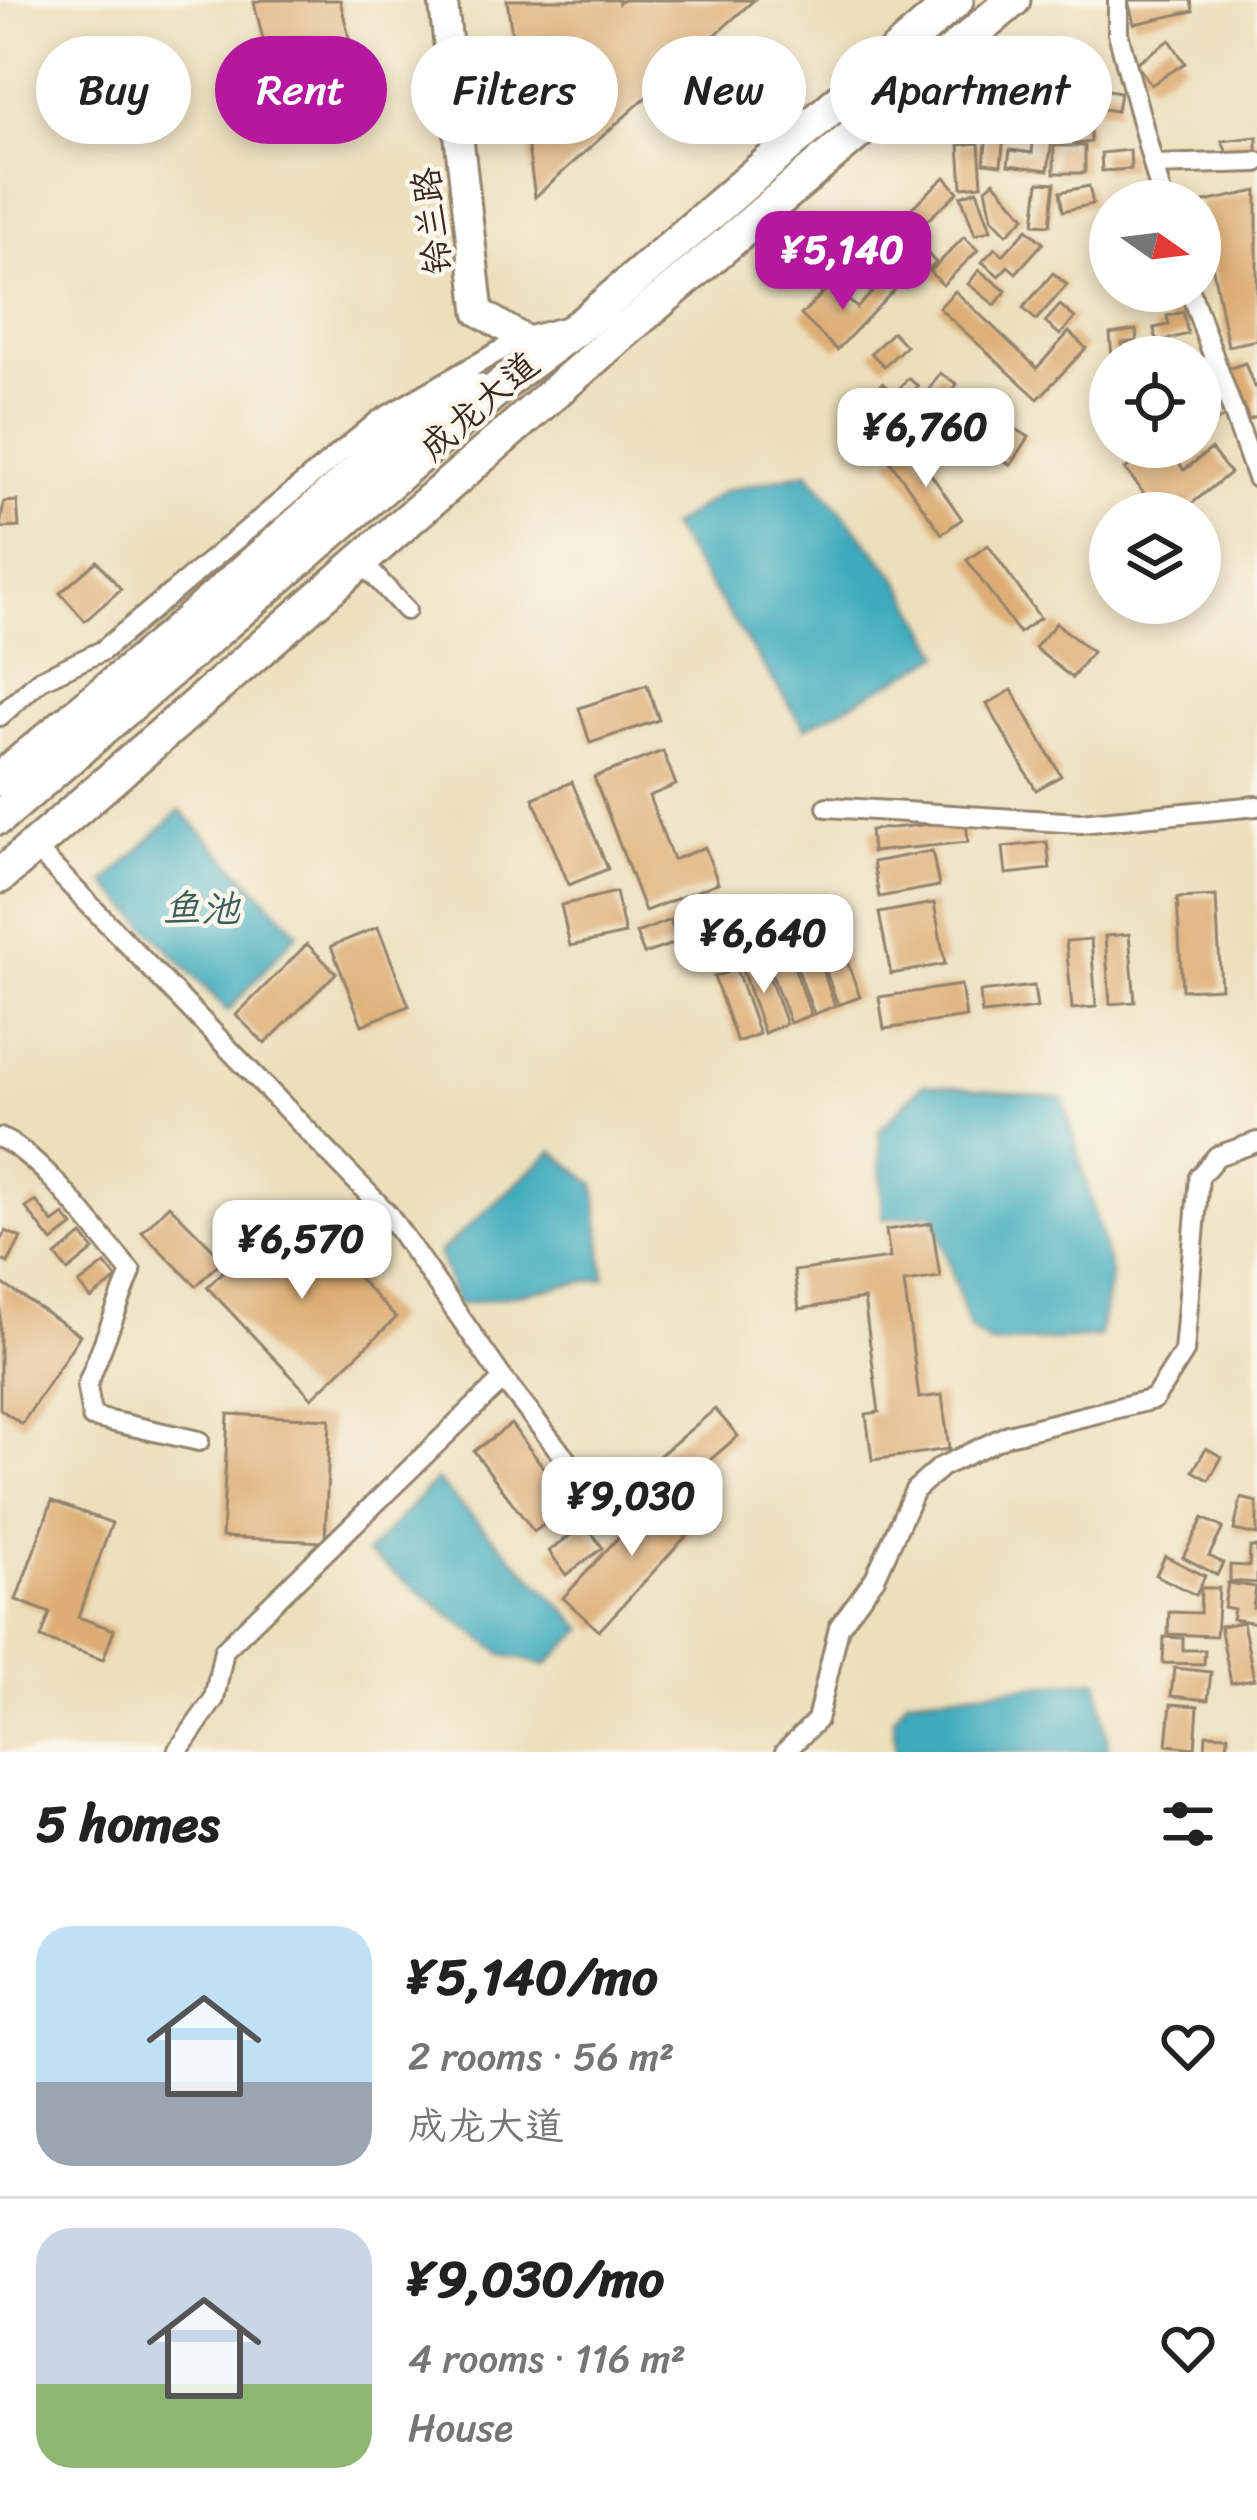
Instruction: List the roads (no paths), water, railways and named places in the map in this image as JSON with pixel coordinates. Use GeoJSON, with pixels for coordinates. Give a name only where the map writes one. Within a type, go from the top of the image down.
{"type":"FeatureCollection","features":[{"type":"Feature","properties":{"kind":"highway","name":"成龙大道"},"geometry":{"type":"LineString","coordinates":[[0,817],[517,372],[586,321],[956,0]]}},
{"type":"Feature","properties":{"kind":"highway","name":"成龙大道"},"geometry":{"type":"LineString","coordinates":[[0,876],[1013,0]]}},
{"type":"Feature","properties":{"kind":"highway"},"geometry":{"type":"LineString","coordinates":[[0,779],[169,638],[412,422],[517,372]]}},
{"type":"Feature","properties":{"kind":"street","name":"铃兰路"},"geometry":{"type":"LineString","coordinates":[[443,0],[479,312],[522,338]]}},
{"type":"Feature","properties":{"kind":"street"},"geometry":{"type":"LineString","coordinates":[[1118,0],[1118,33],[1158,180]]}},
{"type":"Feature","properties":{"kind":"street"},"geometry":{"type":"LineString","coordinates":[[1154,165],[1257,162]]}},
{"type":"Feature","properties":{"kind":"street"},"geometry":{"type":"LineString","coordinates":[[1198,312],[1257,478]]}},
{"type":"Feature","properties":{"kind":"street"},"geometry":{"type":"LineString","coordinates":[[0,716],[40,680],[102,650],[378,421],[522,338],[586,321]]}},
{"type":"Feature","properties":{"kind":"street"},"geometry":{"type":"LineString","coordinates":[[361,561],[406,610]]}},
{"type":"Feature","properties":{"kind":"street"},"geometry":{"type":"LineString","coordinates":[[827,807],[1080,823],[1257,806]]}},
{"type":"Feature","properties":{"kind":"street"},"geometry":{"type":"LineString","coordinates":[[32,845],[388,1214],[503,1379],[602,1504]]}},
{"type":"Feature","properties":{"kind":"street"},"geometry":{"type":"LineString","coordinates":[[0,1138],[39,1165],[131,1272],[87,1386],[92,1417],[199,1441]]}},
{"type":"Feature","properties":{"kind":"street"},"geometry":{"type":"LineString","coordinates":[[785,1752],[817,1720],[839,1627],[875,1578],[915,1490],[941,1467],[1008,1435],[1154,1399],[1184,1352],[1199,1177],[1217,1156],[1257,1142]]}},
{"type":"Feature","properties":{"kind":"street"},"geometry":{"type":"LineString","coordinates":[[177,1752],[214,1700],[224,1650],[503,1379]]}},
{"type":"Feature","properties":{"kind":"water"},"geometry":{"type":"Polygon","coordinates":[[[808,472],[900,581],[942,655],[805,728],[670,527],[724,491],[808,472]]]}},
{"type":"Feature","properties":{"kind":"water","name":"鱼池"},"geometry":{"type":"Polygon","coordinates":[[[180,810],[298,932],[228,1011],[105,883],[180,810]]]}},
{"type":"Feature","properties":{"kind":"water"},"geometry":{"type":"Polygon","coordinates":[[[923,1084],[1063,1098],[1111,1274],[1099,1337],[991,1344],[970,1330],[933,1213],[883,1219],[879,1131],[923,1084]]]}},
{"type":"Feature","properties":{"kind":"water"},"geometry":{"type":"Polygon","coordinates":[[[553,1151],[595,1185],[605,1278],[457,1305],[439,1253],[553,1151]]]}},
{"type":"Feature","properties":{"kind":"water"},"geometry":{"type":"Polygon","coordinates":[[[436,1480],[584,1629],[546,1665],[504,1655],[367,1553],[436,1480]]]}},
{"type":"Feature","properties":{"kind":"water"},"geometry":{"type":"Polygon","coordinates":[[[1098,1680],[1109,1752],[896,1752],[893,1718],[909,1698],[1098,1680]]]}}]}
